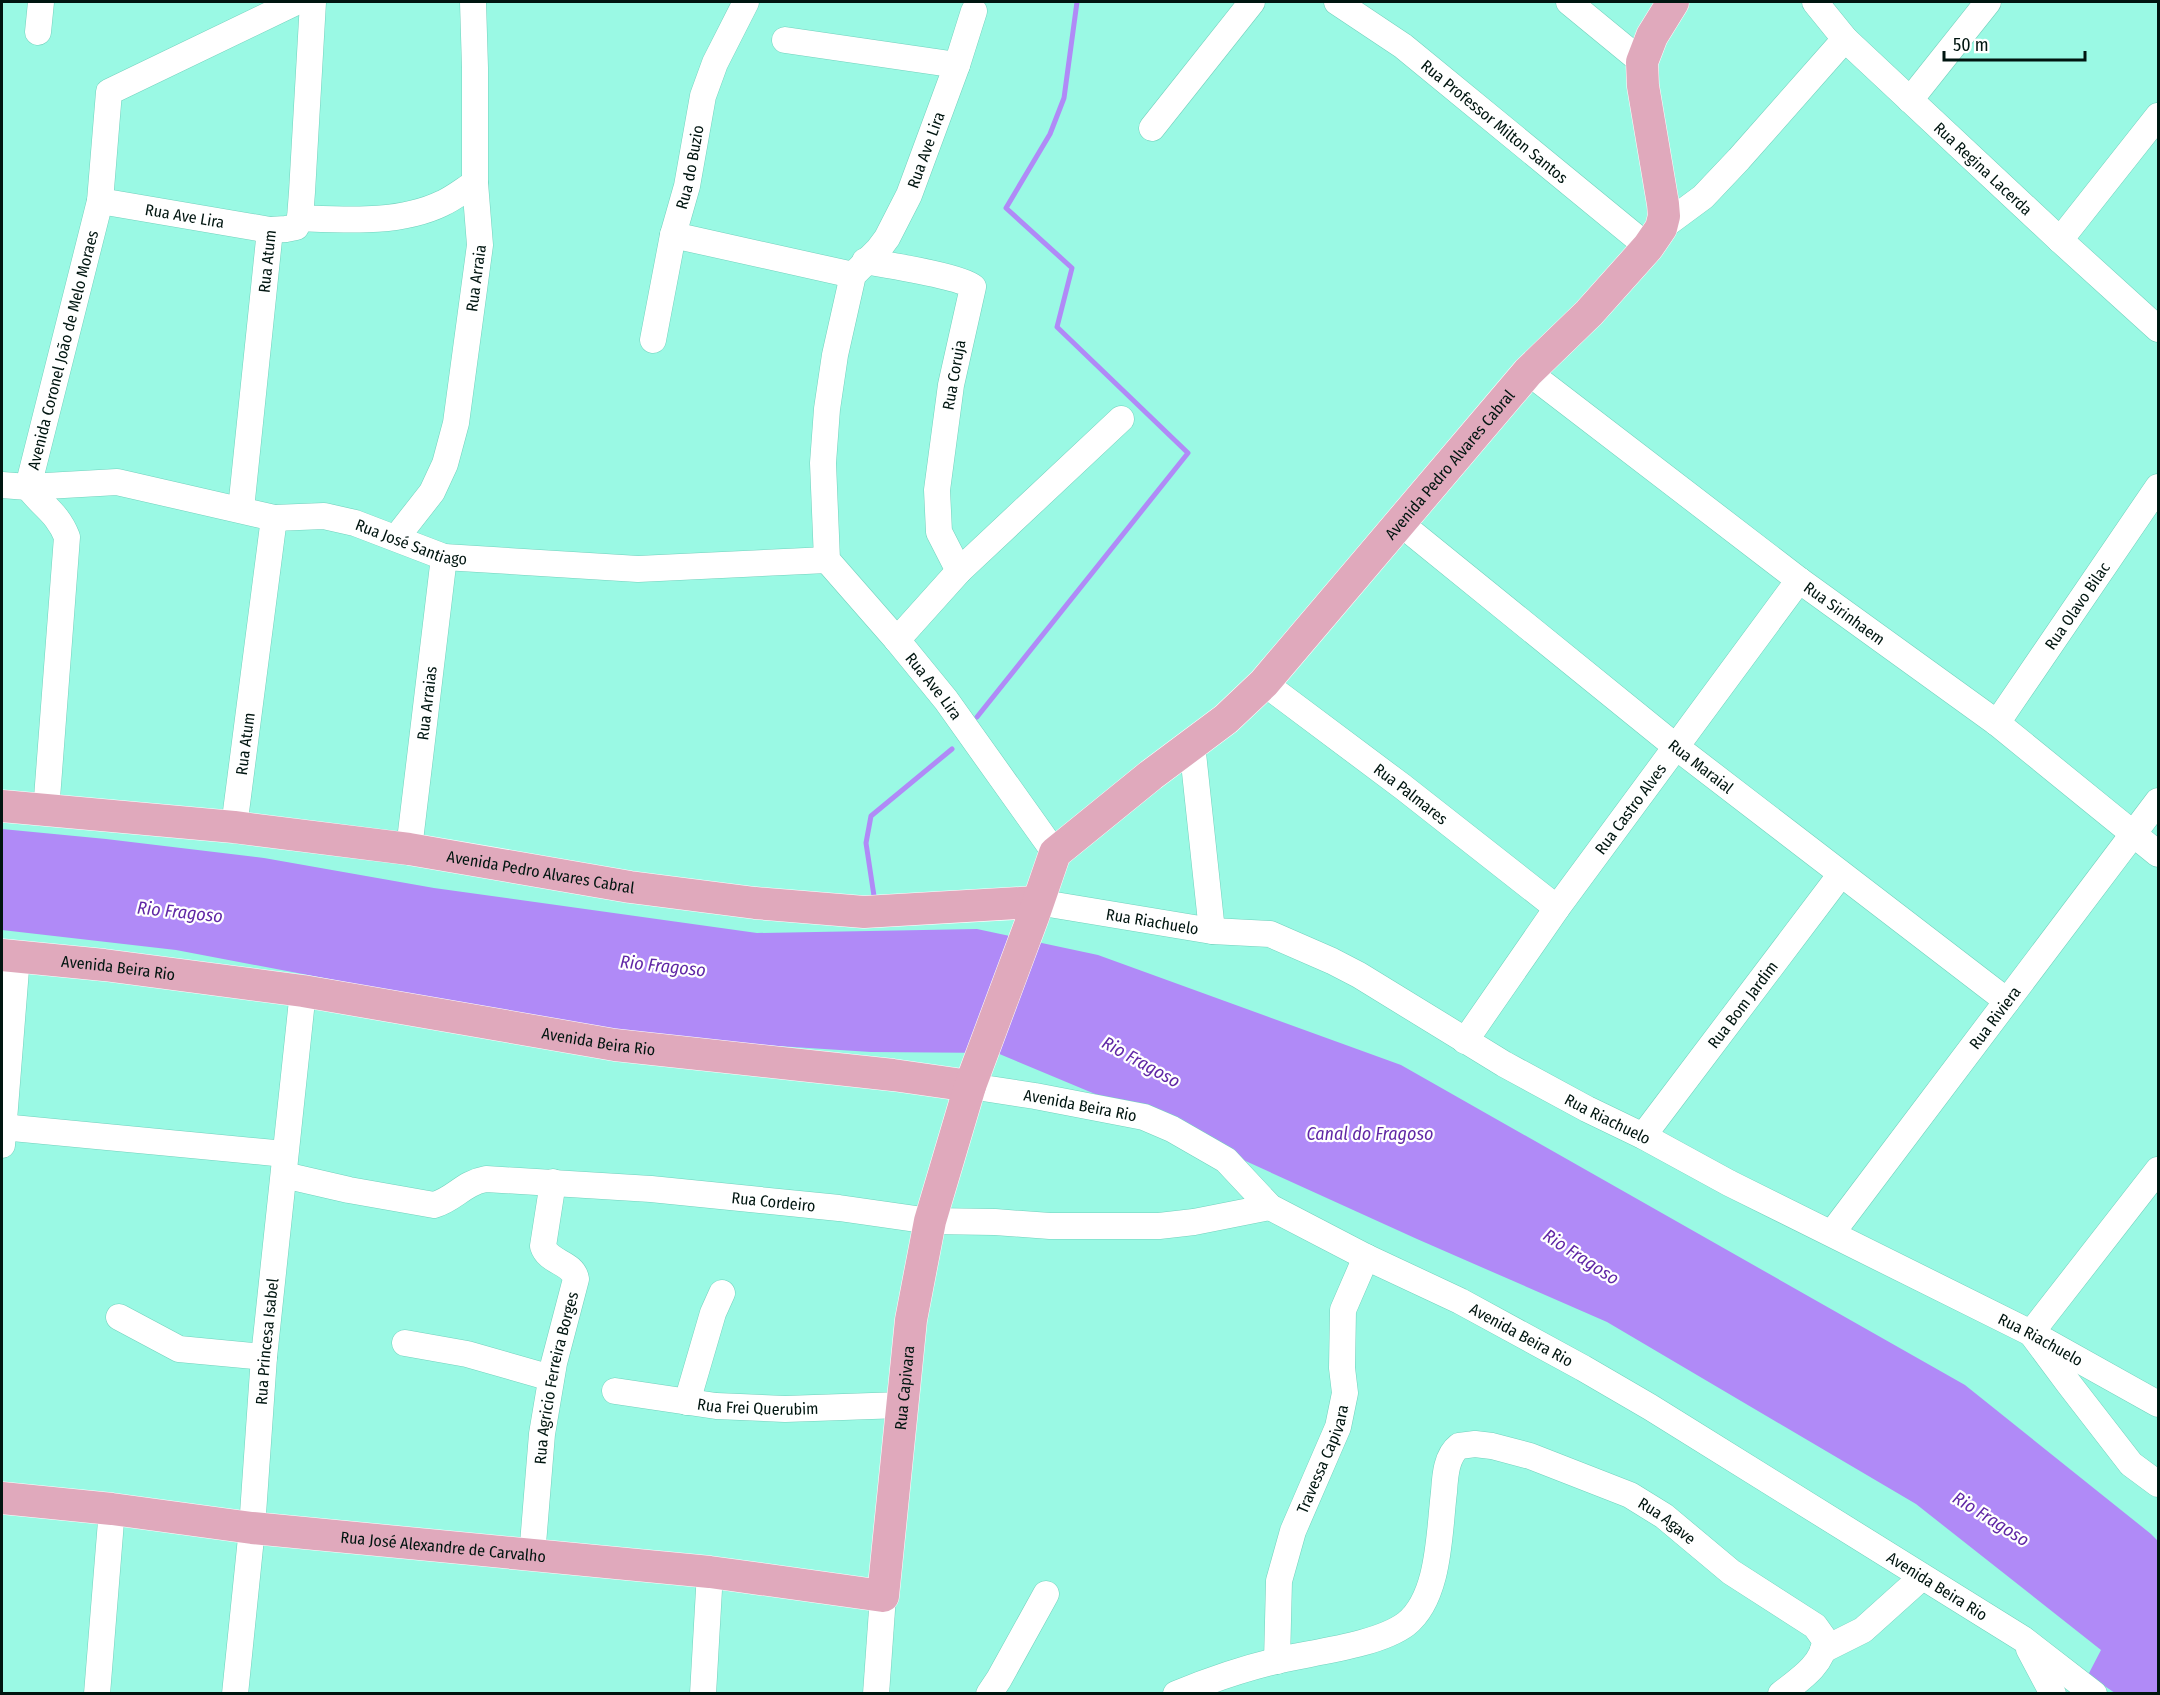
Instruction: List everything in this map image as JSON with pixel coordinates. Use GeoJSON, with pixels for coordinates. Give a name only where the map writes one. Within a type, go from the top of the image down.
{"type":"FeatureCollection","features":[{"type":"Feature","properties":{"kind":"main road"},"geometry":{"type":"LineString","coordinates":[[1654,238],[1664,216],[1643,86],[1642,62],[1652,36],[1673,2]]}},
{"type":"Feature","properties":{"kind":"main road","name":"Avenida Pedro Alvares Cabral"},"geometry":{"type":"LineString","coordinates":[[1054,853],[1226,719],[1264,683],[1528,372],[1589,313],[1654,238]]}},
{"type":"Feature","properties":{"kind":"main road","name":"Avenida Pedro Alvares Cabral"},"geometry":{"type":"LineString","coordinates":[[2,806],[234,827],[409,849],[630,887],[755,903],[864,912],[1035,910]]}},
{"type":"Feature","properties":{"kind":"main road"},"geometry":{"type":"LineString","coordinates":[[975,1075],[1054,853]]}},
{"type":"Feature","properties":{"kind":"main road","name":"Avenida Beira Rio"},"geometry":{"type":"LineString","coordinates":[[9,956],[104,965],[303,991],[615,1044],[893,1075],[975,1075]]}},
{"type":"Feature","properties":{"kind":"main road","name":"Rua Capivara"},"geometry":{"type":"LineString","coordinates":[[884,1596],[901,1405],[916,1284],[930,1221],[975,1075]]}},
{"type":"Feature","properties":{"kind":"main road","name":"Rua José Alexandre de Carvalho"},"geometry":{"type":"LineString","coordinates":[[2,1498],[112,1509],[252,1528],[710,1572],[884,1596]]}},
{"type":"Feature","properties":{"kind":"street"},"geometry":{"type":"LineString","coordinates":[[38,32],[41,2]]}},
{"type":"Feature","properties":{"kind":"street","name":"Avenida Coronel João de Melo Moraes"},"geometry":{"type":"LineString","coordinates":[[46,811],[67,537],[53,512],[28,487],[100,201],[110,92],[296,2]]}},
{"type":"Feature","properties":{"kind":"street","name":"Rua Atum"},"geometry":{"type":"LineString","coordinates":[[241,509],[270,230],[296,227],[300,218],[313,2]]}},
{"type":"Feature","properties":{"kind":"street","name":"Rua Arraia"},"geometry":{"type":"LineString","coordinates":[[396,538],[432,492],[445,464],[456,423],[479,265],[480,245],[475,183],[473,2]]}},
{"type":"Feature","properties":{"kind":"street","name":"Rua do Buzio"},"geometry":{"type":"LineString","coordinates":[[652,340],[673,235],[687,186],[704,96],[715,63],[746,2]]}},
{"type":"Feature","properties":{"kind":"street"},"geometry":{"type":"LineString","coordinates":[[1152,128],[1252,2]]}},
{"type":"Feature","properties":{"kind":"street","name":"Rua Professor Milton Santos"},"geometry":{"type":"LineString","coordinates":[[1337,2],[1403,46],[1654,238]]}},
{"type":"Feature","properties":{"kind":"street"},"geometry":{"type":"LineString","coordinates":[[1569,2],[1642,62]]}},
{"type":"Feature","properties":{"kind":"street","name":"Rua Regina Lacerda"},"geometry":{"type":"LineString","coordinates":[[1815,2],[1845,39],[2158,329]]}},
{"type":"Feature","properties":{"kind":"street"},"geometry":{"type":"LineString","coordinates":[[1910,100],[1988,2]]}},
{"type":"Feature","properties":{"kind":"street","name":"Rua Ave Lira"},"geometry":{"type":"LineString","coordinates":[[859,268],[887,238],[909,195],[957,65],[974,11]]}},
{"type":"Feature","properties":{"kind":"street"},"geometry":{"type":"LineString","coordinates":[[1654,238],[1703,198],[1845,39]]}},
{"type":"Feature","properties":{"kind":"street"},"geometry":{"type":"LineString","coordinates":[[785,40],[957,65]]}},
{"type":"Feature","properties":{"kind":"street"},"geometry":{"type":"LineString","coordinates":[[2060,240],[2158,116]]}},
{"type":"Feature","properties":{"kind":"street"},"geometry":{"type":"LineString","coordinates":[[300,218],[354,220],[411,213],[443,203],[475,183]]}},
{"type":"Feature","properties":{"kind":"street","name":"Rua Ave Lira"},"geometry":{"type":"LineString","coordinates":[[100,201],[270,230]]}},
{"type":"Feature","properties":{"kind":"street"},"geometry":{"type":"LineString","coordinates":[[673,235],[859,268],[835,355],[827,409],[823,463],[826,560]]}},
{"type":"Feature","properties":{"kind":"street","name":"Rua Coruja"},"geometry":{"type":"LineString","coordinates":[[859,268],[936,275],[968,283],[973,287],[951,385],[937,490],[939,532],[959,571]]}},
{"type":"Feature","properties":{"kind":"street","name":"Rua Sirinhaem"},"geometry":{"type":"LineString","coordinates":[[1528,372],[1799,580],[1997,723],[2158,854]]}},
{"type":"Feature","properties":{"kind":"street"},"geometry":{"type":"LineString","coordinates":[[897,640],[959,571],[1120,419]]}},
{"type":"Feature","properties":{"kind":"street","name":"Rua José Santiago"},"geometry":{"type":"LineString","coordinates":[[2,485],[28,487],[117,483],[274,518],[324,516],[355,523],[444,557],[638,569],[826,560]]}},
{"type":"Feature","properties":{"kind":"street","name":"Rua Olavo Bilac"},"geometry":{"type":"LineString","coordinates":[[1997,723],[2158,487]]}},
{"type":"Feature","properties":{"kind":"street","name":"Rua Atum"},"geometry":{"type":"LineString","coordinates":[[234,827],[274,518]]}},
{"type":"Feature","properties":{"kind":"street","name":"Rua Maraial"},"geometry":{"type":"LineString","coordinates":[[1400,523],[1675,746],[2007,1001]]}},
{"type":"Feature","properties":{"kind":"street","name":"Rua Arraias"},"geometry":{"type":"LineString","coordinates":[[409,849],[444,557]]}},
{"type":"Feature","properties":{"kind":"street","name":"Rua Ave Lira"},"geometry":{"type":"LineString","coordinates":[[826,560],[897,640],[968,729],[1054,853]]}},
{"type":"Feature","properties":{"kind":"street","name":"Rua Castro Alves"},"geometry":{"type":"LineString","coordinates":[[1465,1041],[1557,908],[1799,580]]}},
{"type":"Feature","properties":{"kind":"street","name":"Rua Palmares"},"geometry":{"type":"LineString","coordinates":[[1264,683],[1403,787],[1557,908]]}},
{"type":"Feature","properties":{"kind":"street"},"geometry":{"type":"LineString","coordinates":[[1192,744],[1212,931]]}},
{"type":"Feature","properties":{"kind":"street","name":"Rua Riviera"},"geometry":{"type":"LineString","coordinates":[[1832,1233],[2158,801]]}},
{"type":"Feature","properties":{"kind":"street","name":"Rua Bom Jardim"},"geometry":{"type":"LineString","coordinates":[[1643,1136],[1841,874]]}},
{"type":"Feature","properties":{"kind":"street","name":"Rua Riachuelo"},"geometry":{"type":"LineString","coordinates":[[1035,910],[1212,931],[1270,934],[1332,961],[1441,1024],[1465,1041],[1587,1109],[2031,1333],[2158,1404]]}},
{"type":"Feature","properties":{"kind":"street"},"geometry":{"type":"LineString","coordinates":[[2,1133],[9,956]]}},
{"type":"Feature","properties":{"kind":"street","name":"Rua Princesa Isabel"},"geometry":{"type":"LineString","coordinates":[[236,1694],[252,1528],[264,1357],[303,991]]}},
{"type":"Feature","properties":{"kind":"street","name":"Avenida Beira Rio"},"geometry":{"type":"LineString","coordinates":[[975,1075],[1035,1096],[1144,1117],[1172,1129],[1226,1160],[1270,1207],[1366,1257],[1460,1301],[1583,1368],[1728,1455],[2023,1639],[2088,1689]]}},
{"type":"Feature","properties":{"kind":"street","name":"Rua Cordeiro"},"geometry":{"type":"LineString","coordinates":[[2,1133],[284,1165],[349,1190],[434,1205],[444,1202],[468,1184],[480,1180],[553,1182],[651,1189],[781,1202],[930,1221],[1050,1226],[1159,1226],[1194,1222],[1270,1207]]}},
{"type":"Feature","properties":{"kind":"street"},"geometry":{"type":"LineString","coordinates":[[2158,1170],[2031,1333],[2131,1464],[2158,1484]]}},
{"type":"Feature","properties":{"kind":"street","name":"Rua Agricio Ferreira Borges"},"geometry":{"type":"LineString","coordinates":[[532,1556],[542,1434],[551,1378],[576,1279],[573,1271],[547,1255],[543,1246],[553,1182]]}},
{"type":"Feature","properties":{"kind":"street","name":"Travessa Capivara"},"geometry":{"type":"LineString","coordinates":[[1277,1661],[1279,1581],[1293,1532],[1338,1427],[1345,1393],[1342,1368],[1343,1310],[1366,1257]]}},
{"type":"Feature","properties":{"kind":"street"},"geometry":{"type":"LineString","coordinates":[[687,1402],[709,1325],[722,1293]]}},
{"type":"Feature","properties":{"kind":"street"},"geometry":{"type":"LineString","coordinates":[[119,1317],[179,1349],[264,1357]]}},
{"type":"Feature","properties":{"kind":"street"},"geometry":{"type":"LineString","coordinates":[[405,1343],[467,1354],[551,1378]]}},
{"type":"Feature","properties":{"kind":"street","name":"Rua Frei Querubim"},"geometry":{"type":"LineString","coordinates":[[615,1391],[716,1406],[785,1409],[901,1405]]}},
{"type":"Feature","properties":{"kind":"street","name":"Rua Agave"},"geometry":{"type":"LineString","coordinates":[[1277,1661],[1364,1641],[1398,1629],[1410,1620],[1424,1602],[1434,1574],[1449,1462],[1454,1450],[1462,1444],[1475,1444],[1530,1456],[1630,1495],[1664,1516],[1731,1572],[1815,1626],[1825,1640],[1823,1650]]}},
{"type":"Feature","properties":{"kind":"street"},"geometry":{"type":"LineString","coordinates":[[97,1694],[112,1509]]}},
{"type":"Feature","properties":{"kind":"street"},"geometry":{"type":"LineString","coordinates":[[703,1694],[710,1572]]}},
{"type":"Feature","properties":{"kind":"street"},"geometry":{"type":"LineString","coordinates":[[1781,1694],[1812,1667],[1823,1650],[1863,1630],[1922,1577]]}},
{"type":"Feature","properties":{"kind":"street"},"geometry":{"type":"LineString","coordinates":[[990,1694],[1046,1594]]}},
{"type":"Feature","properties":{"kind":"street","name":"Rua Capivara"},"geometry":{"type":"LineString","coordinates":[[876,1694],[884,1596]]}},
{"type":"Feature","properties":{"kind":"street","name":"Avenida Beira Rio"},"geometry":{"type":"LineString","coordinates":[[2023,1639],[2039,1664],[2053,1694]]}},
{"type":"Feature","properties":{"kind":"street"},"geometry":{"type":"LineString","coordinates":[[1176,1694],[1212,1687],[1277,1661]]}},
{"type":"Feature","properties":{"kind":"water","name":"Canal do Fragoso"},"geometry":{"type":"Polygon","coordinates":[[[2,829],[264,858],[434,888],[757,933],[977,929],[1098,955],[1401,1065],[1965,1385],[2151,1534],[2158,1541],[2158,1693],[2115,1693],[2088,1675],[2101,1650],[1916,1504],[1607,1322],[1417,1239],[1131,1109],[997,1053],[871,1052],[560,1032],[408,994],[176,950],[2,930],[2,829]]]}},
{"type":"Feature","properties":{"kind":"waterway"},"geometry":{"type":"LineString","coordinates":[[977,717],[1188,453],[1057,327],[1072,268],[1006,208],[1050,134],[1064,98],[1077,2]]}},
{"type":"Feature","properties":{"kind":"waterway"},"geometry":{"type":"LineString","coordinates":[[874,896],[866,843],[871,816],[952,749]]}},
{"type":"Feature","properties":{"kind":"water label","name":"Rio Fragoso"},"geometry":{"type":"Point","coordinates":[180,912]}},
{"type":"Feature","properties":{"kind":"water label","name":"Rio Fragoso"},"geometry":{"type":"Point","coordinates":[663,966]}},
{"type":"Feature","properties":{"kind":"water label","name":"Rio Fragoso"},"geometry":{"type":"Point","coordinates":[1141,1062]}},
{"type":"Feature","properties":{"kind":"water label","name":"Rio Fragoso"},"geometry":{"type":"Point","coordinates":[1581,1257]}},
{"type":"Feature","properties":{"kind":"water label","name":"Rio Fragoso"},"geometry":{"type":"Point","coordinates":[1991,1519]}}]}
